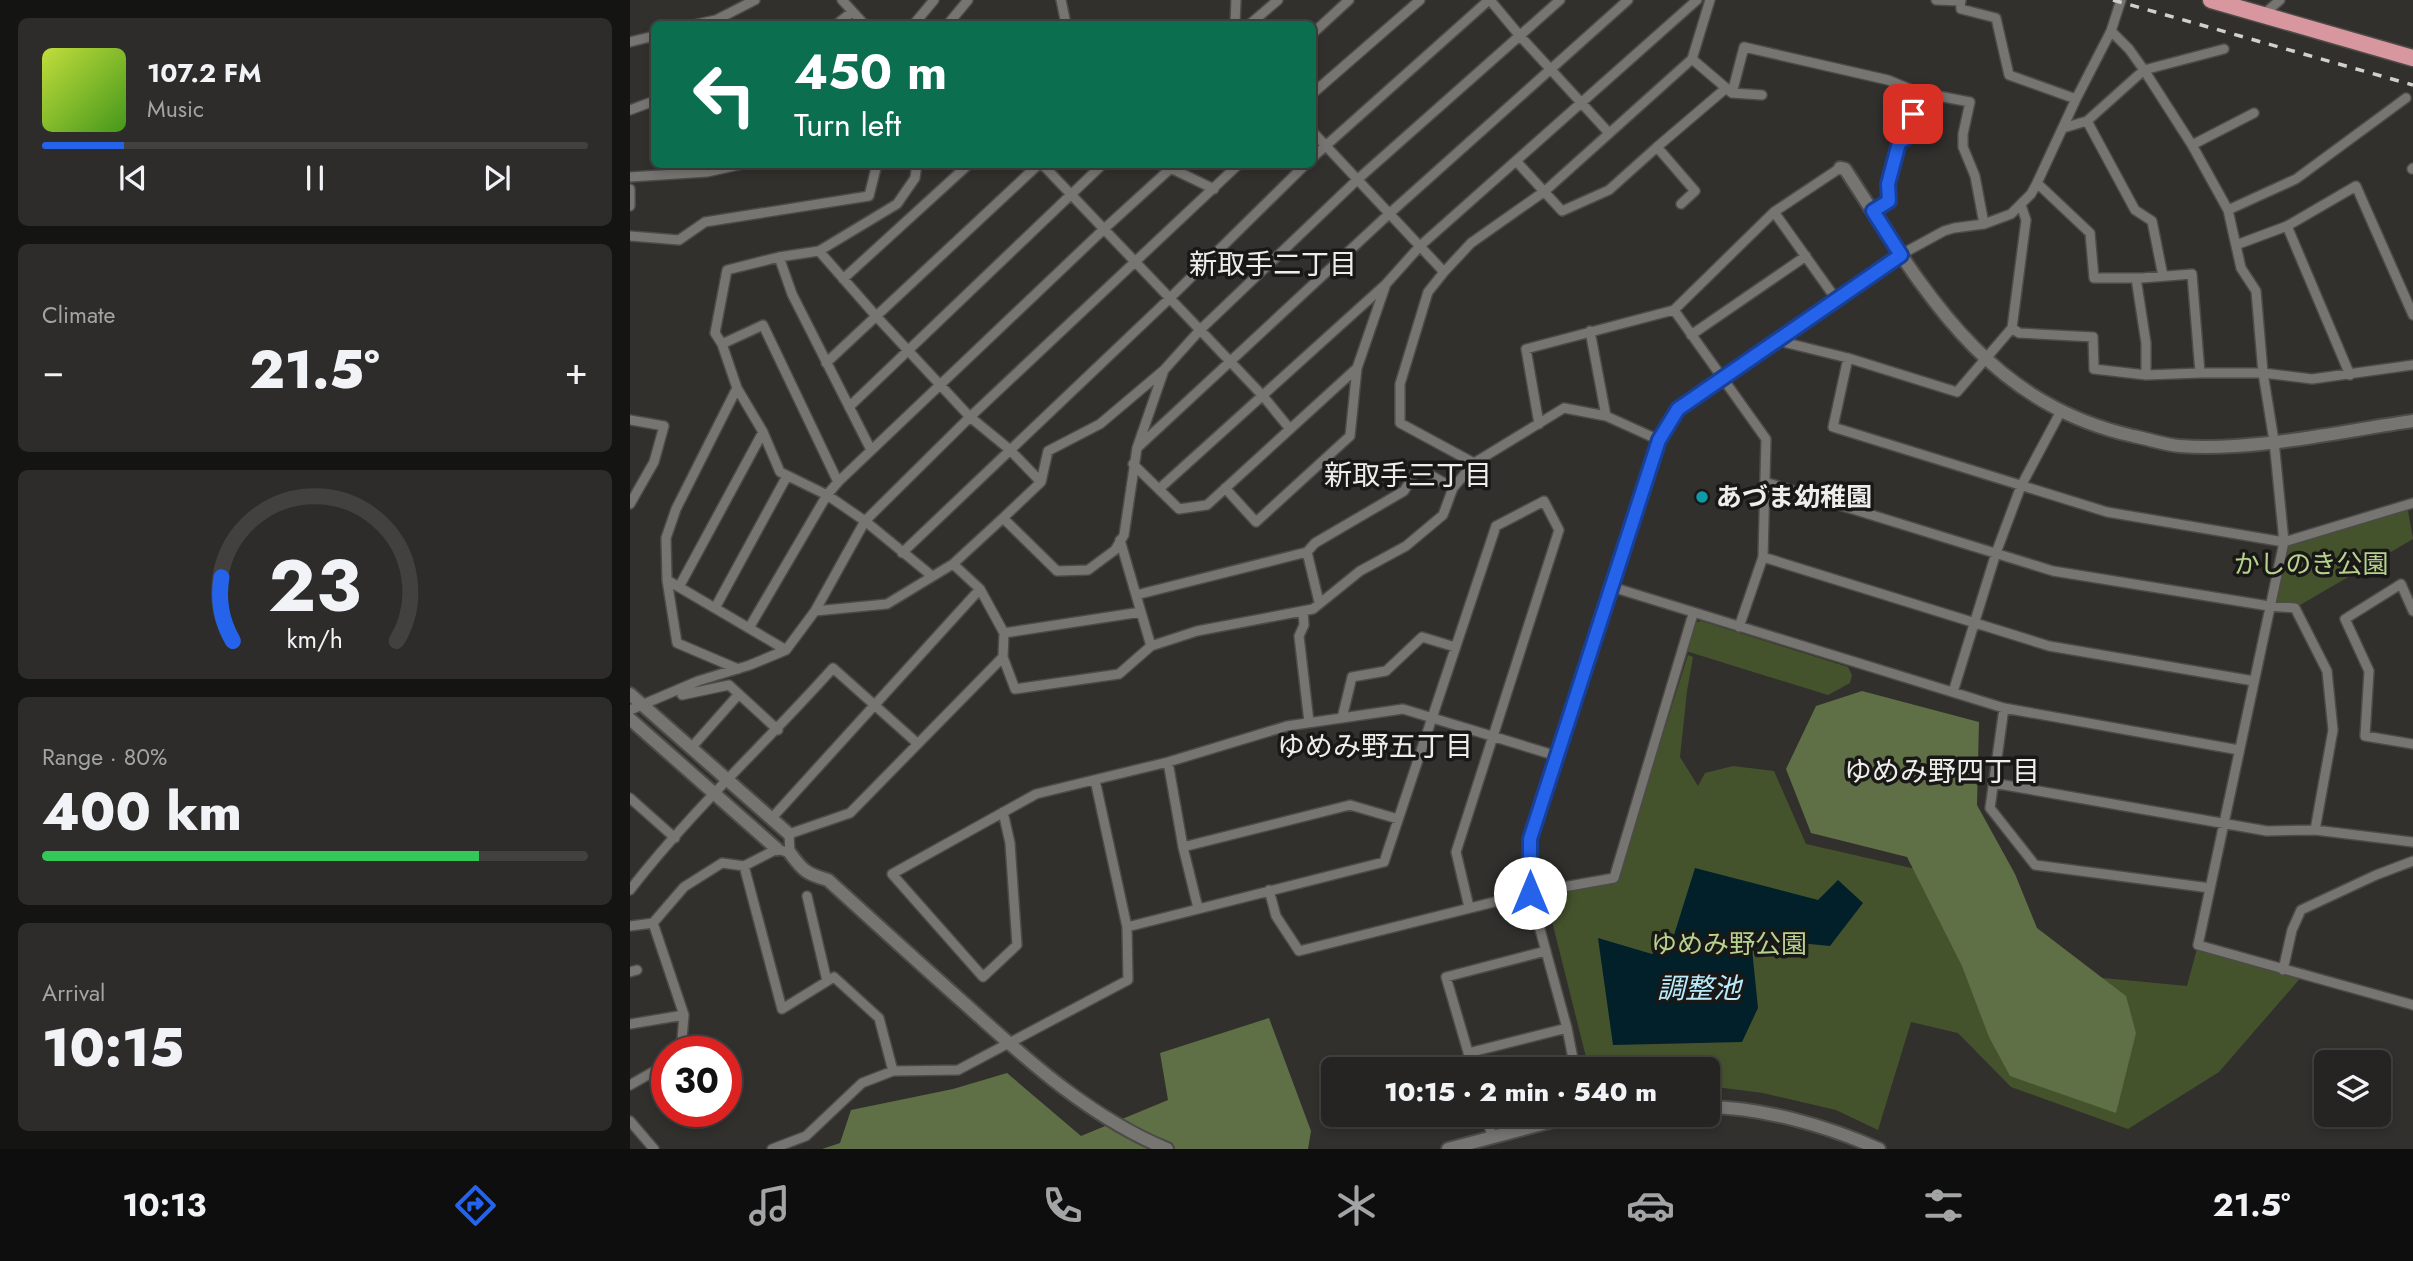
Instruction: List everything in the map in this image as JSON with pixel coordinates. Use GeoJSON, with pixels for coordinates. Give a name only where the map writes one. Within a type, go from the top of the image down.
{"type":"FeatureCollection","features":[{"type":"Feature","properties":{"kind":"highway"},"geometry":{"type":"LineString","coordinates":[[2211,0],[2413,58]]}},
{"type":"Feature","properties":{"kind":"street"},"geometry":{"type":"LineString","coordinates":[[712,21],[755,0]]}},
{"type":"Feature","properties":{"kind":"street"},"geometry":{"type":"LineString","coordinates":[[842,0],[861,21]]}},
{"type":"Feature","properties":{"kind":"street"},"geometry":{"type":"LineString","coordinates":[[917,21],[934,0]]}},
{"type":"Feature","properties":{"kind":"street"},"geometry":{"type":"LineString","coordinates":[[950,21],[968,0]]}},
{"type":"Feature","properties":{"kind":"street"},"geometry":{"type":"LineString","coordinates":[[1061,0],[1065,21]]}},
{"type":"Feature","properties":{"kind":"street"},"geometry":{"type":"LineString","coordinates":[[1235,21],[1236,0]]}},
{"type":"Feature","properties":{"kind":"street"},"geometry":{"type":"LineString","coordinates":[[1254,21],[1278,0]]}},
{"type":"Feature","properties":{"kind":"street"},"geometry":{"type":"LineString","coordinates":[[1316,30],[1349,0]]}},
{"type":"Feature","properties":{"kind":"street"},"geometry":{"type":"LineString","coordinates":[[1316,91],[1420,0]]}},
{"type":"Feature","properties":{"kind":"street"},"geometry":{"type":"LineString","coordinates":[[1316,154],[1489,0],[1609,133]]}},
{"type":"Feature","properties":{"kind":"street"},"geometry":{"type":"LineString","coordinates":[[815,611],[887,604],[953,564],[1041,482],[1048,451],[1100,424],[1164,370],[1200,330],[1359,179],[1560,0]]}},
{"type":"Feature","properties":{"kind":"street"},"geometry":{"type":"LineString","coordinates":[[1137,448],[1390,212],[1628,0]]}},
{"type":"Feature","properties":{"kind":"street"},"geometry":{"type":"LineString","coordinates":[[1158,489],[1386,284],[1420,246],[1697,0]]}},
{"type":"Feature","properties":{"kind":"street"},"geometry":{"type":"LineString","coordinates":[[1474,463],[1400,423],[1400,384],[1428,292],[1471,243],[1545,191],[1692,59],[1710,0]]}},
{"type":"Feature","properties":{"kind":"street"},"geometry":{"type":"LineString","coordinates":[[1936,0],[1960,1],[1961,9],[1996,18],[2009,75],[2076,99]]}},
{"type":"Feature","properties":{"kind":"street"},"geometry":{"type":"LineString","coordinates":[[1573,1057],[1530,893],[1530,839],[1659,440],[1678,409],[1780,336],[1901,255],[1954,228],[1984,225],[2011,214],[2021,205],[2037,183],[2111,31],[2121,0]]}},
{"type":"Feature","properties":{"kind":"street"},"geometry":{"type":"LineString","coordinates":[[2263,15],[2280,0]]}},
{"type":"Feature","properties":{"kind":"street"},"geometry":{"type":"LineString","coordinates":[[841,21],[852,12]]}},
{"type":"Feature","properties":{"kind":"street"},"geometry":{"type":"LineString","coordinates":[[2111,31],[2129,49],[2144,70],[2192,145],[2228,210],[2241,268],[2256,291],[2263,373],[2274,441],[2284,542],[2198,946],[2413,1005]]}},
{"type":"Feature","properties":{"kind":"street"},"geometry":{"type":"LineString","coordinates":[[630,42],[651,37]]}},
{"type":"Feature","properties":{"kind":"street"},"geometry":{"type":"LineString","coordinates":[[1517,162],[1562,211],[1609,190],[1657,147],[1728,91],[1744,47],[1888,80],[1917,92],[1970,102],[1963,147],[1975,176],[1984,225]]}},
{"type":"Feature","properties":{"kind":"street"},"geometry":{"type":"LineString","coordinates":[[2063,128],[2087,121],[2144,70],[2224,49]]}},
{"type":"Feature","properties":{"kind":"street"},"geometry":{"type":"LineString","coordinates":[[1692,59],[1728,91],[1762,95]]}},
{"type":"Feature","properties":{"kind":"street"},"geometry":{"type":"LineString","coordinates":[[1873,211],[1889,201],[1888,184],[1899,143],[1909,136],[1917,92]]}},
{"type":"Feature","properties":{"kind":"street"},"geometry":{"type":"LineString","coordinates":[[2228,210],[2296,179],[2406,98]]}},
{"type":"Feature","properties":{"kind":"street"},"geometry":{"type":"LineString","coordinates":[[630,110],[651,102]]}},
{"type":"Feature","properties":{"kind":"street"},"geometry":{"type":"LineString","coordinates":[[2192,145],[2254,113]]}},
{"type":"Feature","properties":{"kind":"street"},"geometry":{"type":"LineString","coordinates":[[2087,121],[2135,210],[2152,221],[2163,276]]}},
{"type":"Feature","properties":{"kind":"street"},"geometry":{"type":"LineString","coordinates":[[1316,135],[1444,272]]}},
{"type":"Feature","properties":{"kind":"street"},"geometry":{"type":"LineString","coordinates":[[1657,147],[1695,191],[1681,204]]}},
{"type":"Feature","properties":{"kind":"street"},"geometry":{"type":"LineString","coordinates":[[630,177],[707,172],[725,168]]}},
{"type":"Feature","properties":{"kind":"street"},"geometry":{"type":"LineString","coordinates":[[630,236],[679,240],[705,222],[769,214],[869,196],[876,168]]}},
{"type":"Feature","properties":{"kind":"street"},"geometry":{"type":"LineString","coordinates":[[916,168],[915,178],[897,204],[819,251],[779,257],[727,270],[715,333],[722,344],[737,388],[763,432],[780,472],[827,495],[865,521],[932,576]]}},
{"type":"Feature","properties":{"kind":"street"},"geometry":{"type":"LineString","coordinates":[[844,279],[965,168]]}},
{"type":"Feature","properties":{"kind":"street"},"geometry":{"type":"LineString","coordinates":[[826,363],[1036,168]]}},
{"type":"Feature","properties":{"kind":"street"},"geometry":{"type":"LineString","coordinates":[[1044,168],[1263,396],[1290,429]]}},
{"type":"Feature","properties":{"kind":"street"},"geometry":{"type":"LineString","coordinates":[[849,407],[1099,168]]}},
{"type":"Feature","properties":{"kind":"street"},"geometry":{"type":"LineString","coordinates":[[749,628],[827,495],[838,482],[1104,229],[1164,168]]}},
{"type":"Feature","properties":{"kind":"street"},"geometry":{"type":"LineString","coordinates":[[1170,168],[1214,189]]}},
{"type":"Feature","properties":{"kind":"street"},"geometry":{"type":"LineString","coordinates":[[630,710],[698,681],[786,650],[815,611],[865,521],[970,417],[1235,168]]}},
{"type":"Feature","properties":{"kind":"street"},"geometry":{"type":"LineString","coordinates":[[902,553],[1169,299],[1302,168]]}},
{"type":"Feature","properties":{"kind":"street"},"geometry":{"type":"LineString","coordinates":[[1539,424],[1527,349],[1674,310],[1774,212],[1840,168],[1846,169],[1901,255],[1958,331],[1986,360],[2023,389],[2061,411],[2104,429],[2179,446],[2227,446],[2274,441],[2413,421]]}},
{"type":"Feature","properties":{"kind":"street"},"geometry":{"type":"LineString","coordinates":[[2037,183],[2090,233],[2094,278],[2192,274],[2200,373]]}},
{"type":"Feature","properties":{"kind":"street"},"geometry":{"type":"LineString","coordinates":[[2236,245],[2287,226],[2356,186],[2413,316]]}},
{"type":"Feature","properties":{"kind":"street"},"geometry":{"type":"LineString","coordinates":[[630,190],[630,206]]}},
{"type":"Feature","properties":{"kind":"street"},"geometry":{"type":"LineString","coordinates":[[1780,336],[1787,343],[1848,358],[1957,392],[2012,328],[2026,220],[2021,205]]}},
{"type":"Feature","properties":{"kind":"street"},"geometry":{"type":"LineString","coordinates":[[1774,212],[1836,299]]}},
{"type":"Feature","properties":{"kind":"street"},"geometry":{"type":"LineString","coordinates":[[2287,226],[2350,375]]}},
{"type":"Feature","properties":{"kind":"street"},"geometry":{"type":"LineString","coordinates":[[819,251],[970,417],[1009,449],[1041,482]]}},
{"type":"Feature","properties":{"kind":"street"},"geometry":{"type":"LineString","coordinates":[[1690,335],[1806,256]]}},
{"type":"Feature","properties":{"kind":"street"},"geometry":{"type":"LineString","coordinates":[[779,257],[792,294],[871,450]]}},
{"type":"Feature","properties":{"kind":"street"},"geometry":{"type":"LineString","coordinates":[[2136,278],[2146,343],[2146,375]]}},
{"type":"Feature","properties":{"kind":"street"},"geometry":{"type":"LineString","coordinates":[[1225,488],[1256,522],[1350,436],[1357,368],[1386,284]]}},
{"type":"Feature","properties":{"kind":"street"},"geometry":{"type":"LineString","coordinates":[[1674,310],[1766,439],[1763,557],[1739,627]]}},
{"type":"Feature","properties":{"kind":"street"},"geometry":{"type":"LineString","coordinates":[[722,344],[763,326],[838,482]]}},
{"type":"Feature","properties":{"kind":"street"},"geometry":{"type":"LineString","coordinates":[[2012,328],[2019,333],[2093,337],[2094,369],[2146,375],[2263,373],[2312,379],[2413,365]]}},
{"type":"Feature","properties":{"kind":"street"},"geometry":{"type":"LineString","coordinates":[[1590,331],[1606,415]]}},
{"type":"Feature","properties":{"kind":"street"},"geometry":{"type":"LineString","coordinates":[[1848,358],[1833,427],[2107,512],[2284,542],[2413,503]]}},
{"type":"Feature","properties":{"kind":"street"},"geometry":{"type":"LineString","coordinates":[[1133,464],[1179,509],[1207,505],[1357,368]]}},
{"type":"Feature","properties":{"kind":"street"},"geometry":{"type":"LineString","coordinates":[[1003,518],[1057,571],[1088,570],[1115,550],[1124,535],[1137,448],[1164,370]]}},
{"type":"Feature","properties":{"kind":"street"},"geometry":{"type":"LineString","coordinates":[[737,388],[676,509],[666,538],[667,580],[677,643],[738,669]]}},
{"type":"Feature","properties":{"kind":"street"},"geometry":{"type":"LineString","coordinates":[[953,564],[980,589],[1004,633],[1003,657],[1015,689],[1119,674],[1151,646],[1197,631],[1313,609],[1360,571],[1406,545],[1443,515],[1453,488],[1474,463],[1564,408],[1606,415],[1659,440]]}},
{"type":"Feature","properties":{"kind":"street"},"geometry":{"type":"LineString","coordinates":[[1953,692],[1996,553],[2021,486],[2061,411]]}},
{"type":"Feature","properties":{"kind":"street"},"geometry":{"type":"LineString","coordinates":[[630,420],[664,426],[654,462],[630,504]]}},
{"type":"Feature","properties":{"kind":"street"},"geometry":{"type":"LineString","coordinates":[[679,587],[763,432]]}},
{"type":"Feature","properties":{"kind":"street"},"geometry":{"type":"LineString","coordinates":[[1136,595],[1307,552],[1315,543],[1404,491],[1418,468],[1453,488]]}},
{"type":"Feature","properties":{"kind":"street"},"geometry":{"type":"LineString","coordinates":[[715,608],[787,476]]}},
{"type":"Feature","properties":{"kind":"street"},"geometry":{"type":"LineString","coordinates":[[1765,482],[2053,571],[2270,607],[2295,608],[2328,671],[2333,730],[2315,830]]}},
{"type":"Feature","properties":{"kind":"street"},"geometry":{"type":"LineString","coordinates":[[1128,927],[1384,862],[1496,526],[1544,501],[1559,530],[1456,852],[1469,907]]}},
{"type":"Feature","properties":{"kind":"street"},"geometry":{"type":"LineString","coordinates":[[1121,540],[1151,646]]}},
{"type":"Feature","properties":{"kind":"street"},"geometry":{"type":"LineString","coordinates":[[1307,552],[1319,602]]}},
{"type":"Feature","properties":{"kind":"street"},"geometry":{"type":"LineString","coordinates":[[1763,557],[2049,646],[2254,681]]}},
{"type":"Feature","properties":{"kind":"street"},"geometry":{"type":"LineString","coordinates":[[667,580],[786,650]]}},
{"type":"Feature","properties":{"kind":"street"},"geometry":{"type":"LineString","coordinates":[[2413,611],[2401,584],[2345,619],[2369,671],[2365,736],[2413,744]]}},
{"type":"Feature","properties":{"kind":"street"},"geometry":{"type":"LineString","coordinates":[[1612,587],[2004,708],[2239,750]]}},
{"type":"Feature","properties":{"kind":"street"},"geometry":{"type":"LineString","coordinates":[[771,819],[980,589]]}},
{"type":"Feature","properties":{"kind":"street"},"geometry":{"type":"LineString","coordinates":[[1303,611],[1304,625],[1299,636],[1309,722]]}},
{"type":"Feature","properties":{"kind":"street"},"geometry":{"type":"LineString","coordinates":[[1004,633],[1141,612]]}},
{"type":"Feature","properties":{"kind":"street"},"geometry":{"type":"LineString","coordinates":[[1269,890],[1276,916],[1299,951],[1469,907],[1614,878],[1693,614]]}},
{"type":"Feature","properties":{"kind":"street"},"geometry":{"type":"LineString","coordinates":[[1342,718],[1352,677],[1386,671],[1422,637],[1455,647]]}},
{"type":"Feature","properties":{"kind":"street"},"geometry":{"type":"LineString","coordinates":[[789,834],[850,813],[1003,657]]}},
{"type":"Feature","properties":{"kind":"street"},"geometry":{"type":"LineString","coordinates":[[630,890],[633,878],[675,838],[834,668],[917,743]]}},
{"type":"Feature","properties":{"kind":"street"},"geometry":{"type":"LineString","coordinates":[[682,695],[729,685],[778,730]]}},
{"type":"Feature","properties":{"kind":"street"},"geometry":{"type":"LineString","coordinates":[[630,694],[789,834],[790,853],[802,870],[811,876],[828,880],[1008,1043],[1092,1111],[1167,1149]]}},
{"type":"Feature","properties":{"kind":"street"},"geometry":{"type":"LineString","coordinates":[[691,748],[738,695]]}},
{"type":"Feature","properties":{"kind":"street"},"geometry":{"type":"LineString","coordinates":[[2004,708],[1990,808],[2035,865],[2210,888]]}},
{"type":"Feature","properties":{"kind":"street"},"geometry":{"type":"LineString","coordinates":[[1003,812],[1010,843],[1017,945],[983,977],[892,874],[1003,812],[1036,794],[1168,762],[1287,726],[1403,709],[1557,755]]}},
{"type":"Feature","properties":{"kind":"street"},"geometry":{"type":"LineString","coordinates":[[630,719],[777,849],[790,853]]}},
{"type":"Feature","properties":{"kind":"street"},"geometry":{"type":"LineString","coordinates":[[1168,762],[1183,846],[1198,908]]}},
{"type":"Feature","properties":{"kind":"street"},"geometry":{"type":"LineString","coordinates":[[772,1149],[806,1136],[862,1083],[893,1071],[958,1070],[1128,980],[1128,927],[1095,780]]}},
{"type":"Feature","properties":{"kind":"street"},"geometry":{"type":"LineString","coordinates":[[1993,783],[2267,831],[2315,830],[2413,842]]}},
{"type":"Feature","properties":{"kind":"street"},"geometry":{"type":"LineString","coordinates":[[630,798],[675,838]]}},
{"type":"Feature","properties":{"kind":"street"},"geometry":{"type":"LineString","coordinates":[[1183,846],[1350,805],[1398,819]]}},
{"type":"Feature","properties":{"kind":"street"},"geometry":{"type":"LineString","coordinates":[[630,926],[653,923],[684,887],[722,863],[744,866],[777,849]]}},
{"type":"Feature","properties":{"kind":"street"},"geometry":{"type":"LineString","coordinates":[[2283,970],[2292,930],[2301,910],[2413,861]]}},
{"type":"Feature","properties":{"kind":"street"},"geometry":{"type":"LineString","coordinates":[[744,866],[782,1009],[834,977],[879,1018],[893,1071]]}},
{"type":"Feature","properties":{"kind":"street"},"geometry":{"type":"LineString","coordinates":[[807,896],[827,981]]}},
{"type":"Feature","properties":{"kind":"street"},"geometry":{"type":"LineString","coordinates":[[653,923],[684,1015],[682,1036]]}},
{"type":"Feature","properties":{"kind":"street"},"geometry":{"type":"LineString","coordinates":[[1469,1057],[1446,977],[1546,951]]}},
{"type":"Feature","properties":{"kind":"street"},"geometry":{"type":"LineString","coordinates":[[630,1024],[684,1015]]}},
{"type":"Feature","properties":{"kind":"street"},"geometry":{"type":"LineString","coordinates":[[1468,1053],[1567,1028]]}},
{"type":"Feature","properties":{"kind":"street"},"geometry":{"type":"LineString","coordinates":[[630,1085],[651,1073]]}},
{"type":"Feature","properties":{"kind":"street"},"geometry":{"type":"LineString","coordinates":[[1720,1108],[1781,1116],[1840,1132],[1879,1149]]}},
{"type":"Feature","properties":{"kind":"street"},"geometry":{"type":"LineString","coordinates":[[630,1121],[654,1149]]}},
{"type":"Feature","properties":{"kind":"street"},"geometry":{"type":"LineString","coordinates":[[1489,1127],[1492,1136]]}},
{"type":"Feature","properties":{"kind":"street"},"geometry":{"type":"LineString","coordinates":[[1448,1149],[1528,1127]]}},
{"type":"Feature","properties":{"kind":"green space","name":"かしのき公園"},"geometry":{"type":"Polygon","coordinates":[[[2407,505],[2413,539],[2295,608],[2270,606],[2284,542],[2407,505]]]}},
{"type":"Feature","properties":{"kind":"green space"},"geometry":{"type":"Polygon","coordinates":[[[1701,621],[1848,667],[1852,675],[1850,683],[1828,695],[1686,651],[1695,623],[1701,621]]]}},
{"type":"Feature","properties":{"kind":"green space","name":"ゆめみ野公園"},"geometry":{"type":"Polygon","coordinates":[[[1688,655],[1693,657],[1680,757],[1698,786],[1705,773],[1733,766],[1774,771],[1806,844],[1920,870],[2082,976],[2187,986],[2198,945],[2303,975],[2219,1072],[2128,1129],[2011,1087],[1958,1033],[1911,1022],[1878,1130],[1836,1110],[1763,1093],[1720,1088],[1720,1057],[1586,1057],[1547,901],[1550,896],[1617,880],[1688,655]]]}},
{"type":"Feature","properties":{"kind":"green space"},"geometry":{"type":"Polygon","coordinates":[[[1862,691],[1979,722],[1977,805],[2015,874],[2037,928],[2126,996],[2136,1033],[2116,1113],[2010,1076],[1989,1037],[1962,966],[1907,857],[1811,833],[1786,769],[1816,706],[1862,691]]]}},
{"type":"Feature","properties":{"kind":"green space"},"geometry":{"type":"Polygon","coordinates":[[[1269,1018],[1311,1131],[1308,1149],[822,1149],[840,1143],[851,1110],[953,1089],[1007,1073],[1081,1136],[1168,1100],[1160,1053],[1269,1018]]]}},
{"type":"Feature","properties":{"kind":"water","name":"調整池"},"geometry":{"type":"Polygon","coordinates":[[[1695,868],[1818,900],[1838,880],[1863,903],[1830,946],[1789,942],[1752,949],[1758,1008],[1742,1042],[1613,1045],[1598,938],[1652,954],[1674,935],[1695,868]]]}},
{"type":"Feature","properties":{"kind":"railway"},"geometry":{"type":"LineString","coordinates":[[2113,0],[2413,85]]}},
{"type":"Feature","properties":{"kind":"place","name":"あづま幼稚園"},"geometry":{"type":"Point","coordinates":[1702,497]}},
{"type":"Feature","properties":{"kind":"district","name":"新取手二丁目"},"geometry":{"type":"Point","coordinates":[1273,264]}},
{"type":"Feature","properties":{"kind":"district","name":"新取手三丁目"},"geometry":{"type":"Point","coordinates":[1408,475]}},
{"type":"Feature","properties":{"kind":"district","name":"ゆめみ野五丁目"},"geometry":{"type":"Point","coordinates":[1375,746]}},
{"type":"Feature","properties":{"kind":"district","name":"ゆめみ野四丁目"},"geometry":{"type":"Point","coordinates":[1942,771]}},
{"type":"Feature","properties":{"kind":"route"},"geometry":{"type":"LineString","coordinates":[[1530,893],[1530,839],[1659,440],[1678,409],[1901,255],[1873,211],[1889,201],[1888,184],[1899,143],[1909,136],[1913,114]]}}]}
